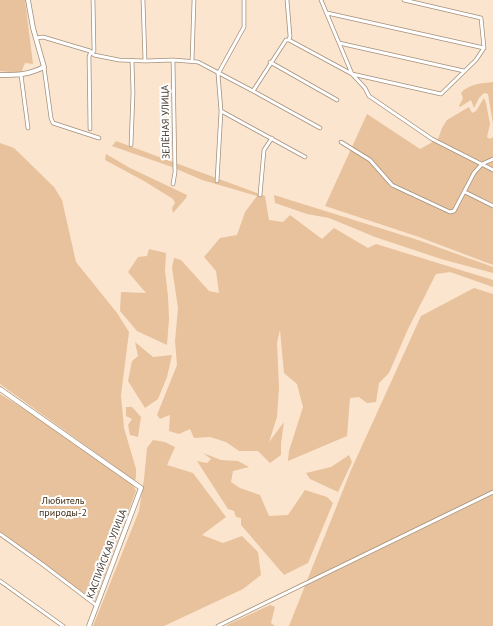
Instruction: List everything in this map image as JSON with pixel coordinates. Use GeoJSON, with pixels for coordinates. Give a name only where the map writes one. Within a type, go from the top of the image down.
{"type":"FeatureCollection","features":[{"type":"Feature","properties":{"kind":"street"},"geometry":{"type":"LineString","coordinates":[[28,0],[33,28],[44,67],[51,118],[54,123],[99,138]]}},
{"type":"Feature","properties":{"kind":"street"},"geometry":{"type":"LineString","coordinates":[[90,129],[90,58],[94,51],[93,0]]}},
{"type":"Feature","properties":{"kind":"street"},"geometry":{"type":"LineString","coordinates":[[143,0],[145,61]]}},
{"type":"Feature","properties":{"kind":"street"},"geometry":{"type":"LineString","coordinates":[[192,61],[194,0]]}},
{"type":"Feature","properties":{"kind":"street"},"geometry":{"type":"LineString","coordinates":[[217,181],[221,111],[218,74],[244,27],[244,0]]}},
{"type":"Feature","properties":{"kind":"street"},"geometry":{"type":"LineString","coordinates":[[287,0],[289,40]]}},
{"type":"Feature","properties":{"kind":"street"},"geometry":{"type":"LineString","coordinates":[[321,0],[352,74],[365,88],[369,96],[432,139],[493,170]]}},
{"type":"Feature","properties":{"kind":"street"},"geometry":{"type":"LineString","coordinates":[[289,40],[352,74],[441,94],[476,60],[484,48],[480,18],[404,0]]}},
{"type":"Feature","properties":{"kind":"street"},"geometry":{"type":"LineString","coordinates":[[327,13],[484,48]]}},
{"type":"Feature","properties":{"kind":"street"},"geometry":{"type":"LineString","coordinates":[[37,38],[43,38],[90,51],[94,55],[118,60],[173,60],[198,62],[320,128]]}},
{"type":"Feature","properties":{"kind":"street"},"geometry":{"type":"LineString","coordinates":[[253,91],[270,62],[286,40],[289,40]]}},
{"type":"Feature","properties":{"kind":"street"},"geometry":{"type":"LineString","coordinates":[[339,44],[464,71]]}},
{"type":"Feature","properties":{"kind":"street","name":"ЗЕЛЁНАЯ УЛИЦА"},"geometry":{"type":"LineString","coordinates":[[173,60],[175,172],[173,184]]}},
{"type":"Feature","properties":{"kind":"street"},"geometry":{"type":"LineString","coordinates":[[132,61],[132,145]]}},
{"type":"Feature","properties":{"kind":"street"},"geometry":{"type":"LineString","coordinates":[[270,62],[337,100]]}},
{"type":"Feature","properties":{"kind":"street"},"geometry":{"type":"LineString","coordinates":[[0,75],[30,74],[44,67]]}},
{"type":"Feature","properties":{"kind":"street"},"geometry":{"type":"LineString","coordinates":[[21,75],[28,128]]}},
{"type":"Feature","properties":{"kind":"street"},"geometry":{"type":"LineString","coordinates":[[221,111],[305,157]]}},
{"type":"Feature","properties":{"kind":"street"},"geometry":{"type":"LineString","coordinates":[[260,195],[264,150],[272,138]]}},
{"type":"Feature","properties":{"kind":"street"},"geometry":{"type":"LineString","coordinates":[[341,142],[370,160],[392,184],[450,212],[454,211],[474,173],[482,164],[493,159]]}},
{"type":"Feature","properties":{"kind":"street"},"geometry":{"type":"LineString","coordinates":[[465,192],[493,206]]}},
{"type":"Feature","properties":{"kind":"street","name":"КАСПИЙСКАЯ УЛИЦА"},"geometry":{"type":"LineString","coordinates":[[0,389],[140,488],[89,626]]}},
{"type":"Feature","properties":{"kind":"street"},"geometry":{"type":"LineString","coordinates":[[218,626],[493,492]]}},
{"type":"Feature","properties":{"kind":"street"},"geometry":{"type":"LineString","coordinates":[[0,534],[96,606]]}},
{"type":"Feature","properties":{"kind":"street"},"geometry":{"type":"LineString","coordinates":[[0,582],[63,626]]}},
{"type":"Feature","properties":{"kind":"green space"},"geometry":{"type":"Polygon","coordinates":[[[0,0],[25,0],[33,64],[25,63],[21,73],[0,71],[0,0]]]}},
{"type":"Feature","properties":{"kind":"green space"},"geometry":{"type":"Polygon","coordinates":[[[493,82],[493,124],[488,94],[484,93],[479,98],[474,108],[471,100],[460,107],[459,106],[463,98],[461,93],[464,90],[476,84],[493,82]]]}},
{"type":"Feature","properties":{"kind":"green space"},"geometry":{"type":"Polygon","coordinates":[[[484,98],[490,124],[487,137],[490,139],[493,137],[493,265],[419,237],[325,206],[367,114],[420,149],[438,139],[447,120],[469,107],[472,113],[476,111],[484,98]]]}},
{"type":"Feature","properties":{"kind":"green space"},"geometry":{"type":"Polygon","coordinates":[[[116,141],[265,196],[269,220],[283,222],[290,215],[322,239],[334,228],[368,248],[376,244],[493,280],[493,287],[450,272],[436,274],[408,329],[389,373],[379,383],[376,402],[367,403],[359,397],[350,398],[347,436],[288,461],[289,451],[303,407],[297,384],[284,373],[280,330],[277,343],[279,388],[277,417],[269,442],[284,422],[281,455],[270,463],[258,451],[239,451],[226,442],[210,437],[194,438],[190,429],[179,434],[169,431],[170,415],[160,419],[157,415],[177,365],[175,341],[178,308],[172,268],[174,258],[181,260],[209,291],[219,293],[216,271],[204,257],[220,238],[237,235],[245,212],[257,196],[202,180],[172,167],[112,146],[116,141]]]}},
{"type":"Feature","properties":{"kind":"green space"},"geometry":{"type":"Polygon","coordinates":[[[0,143],[14,148],[54,187],[62,200],[76,262],[117,313],[129,332],[121,395],[124,428],[136,469],[135,481],[0,384],[0,143]]]}},
{"type":"Feature","properties":{"kind":"green space"},"geometry":{"type":"Polygon","coordinates":[[[106,154],[130,168],[187,195],[186,198],[173,213],[172,208],[175,203],[173,199],[105,160],[106,154]]]}},
{"type":"Feature","properties":{"kind":"green space"},"geometry":{"type":"Polygon","coordinates":[[[274,195],[418,240],[493,267],[493,273],[441,259],[375,237],[329,218],[307,214],[275,203],[274,195]]]}},
{"type":"Feature","properties":{"kind":"green space"},"geometry":{"type":"Polygon","coordinates":[[[149,249],[166,253],[165,271],[169,319],[167,345],[137,331],[120,311],[121,292],[146,293],[128,272],[138,257],[147,256],[149,249]]]}},
{"type":"Feature","properties":{"kind":"green space"},"geometry":{"type":"Polygon","coordinates":[[[474,288],[493,294],[493,626],[289,626],[351,470],[421,316],[474,288]]]}},
{"type":"Feature","properties":{"kind":"green space"},"geometry":{"type":"Polygon","coordinates":[[[135,342],[153,357],[172,355],[167,377],[158,399],[145,408],[128,381],[132,361],[138,356],[135,342]]]}},
{"type":"Feature","properties":{"kind":"green space","name":"Любитель природы-2"},"geometry":{"type":"Polygon","coordinates":[[[0,394],[42,420],[133,485],[136,491],[95,601],[0,532],[0,394]]]}},
{"type":"Feature","properties":{"kind":"green space"},"geometry":{"type":"Polygon","coordinates":[[[126,407],[132,407],[141,417],[138,437],[130,435],[128,425],[132,419],[126,416],[126,407]]]}},
{"type":"Feature","properties":{"kind":"green space"},"geometry":{"type":"Polygon","coordinates":[[[153,440],[165,442],[175,447],[167,465],[193,473],[226,517],[202,535],[223,543],[242,536],[258,552],[261,575],[243,589],[164,626],[93,626],[139,511],[147,448],[153,440]]]}},
{"type":"Feature","properties":{"kind":"green space"},"geometry":{"type":"Polygon","coordinates":[[[203,453],[221,460],[238,461],[249,467],[233,471],[231,482],[240,488],[260,495],[269,516],[288,515],[305,490],[327,497],[333,503],[308,563],[284,575],[241,525],[241,518],[236,517],[234,511],[228,509],[197,461],[207,463],[211,459],[203,453]]]}},
{"type":"Feature","properties":{"kind":"green space"},"geometry":{"type":"Polygon","coordinates":[[[349,455],[352,462],[338,492],[310,479],[306,473],[331,467],[349,455]]]}},
{"type":"Feature","properties":{"kind":"green space"},"geometry":{"type":"Polygon","coordinates":[[[270,605],[275,607],[271,623],[275,626],[227,626],[227,625],[270,605]]]}}]}
